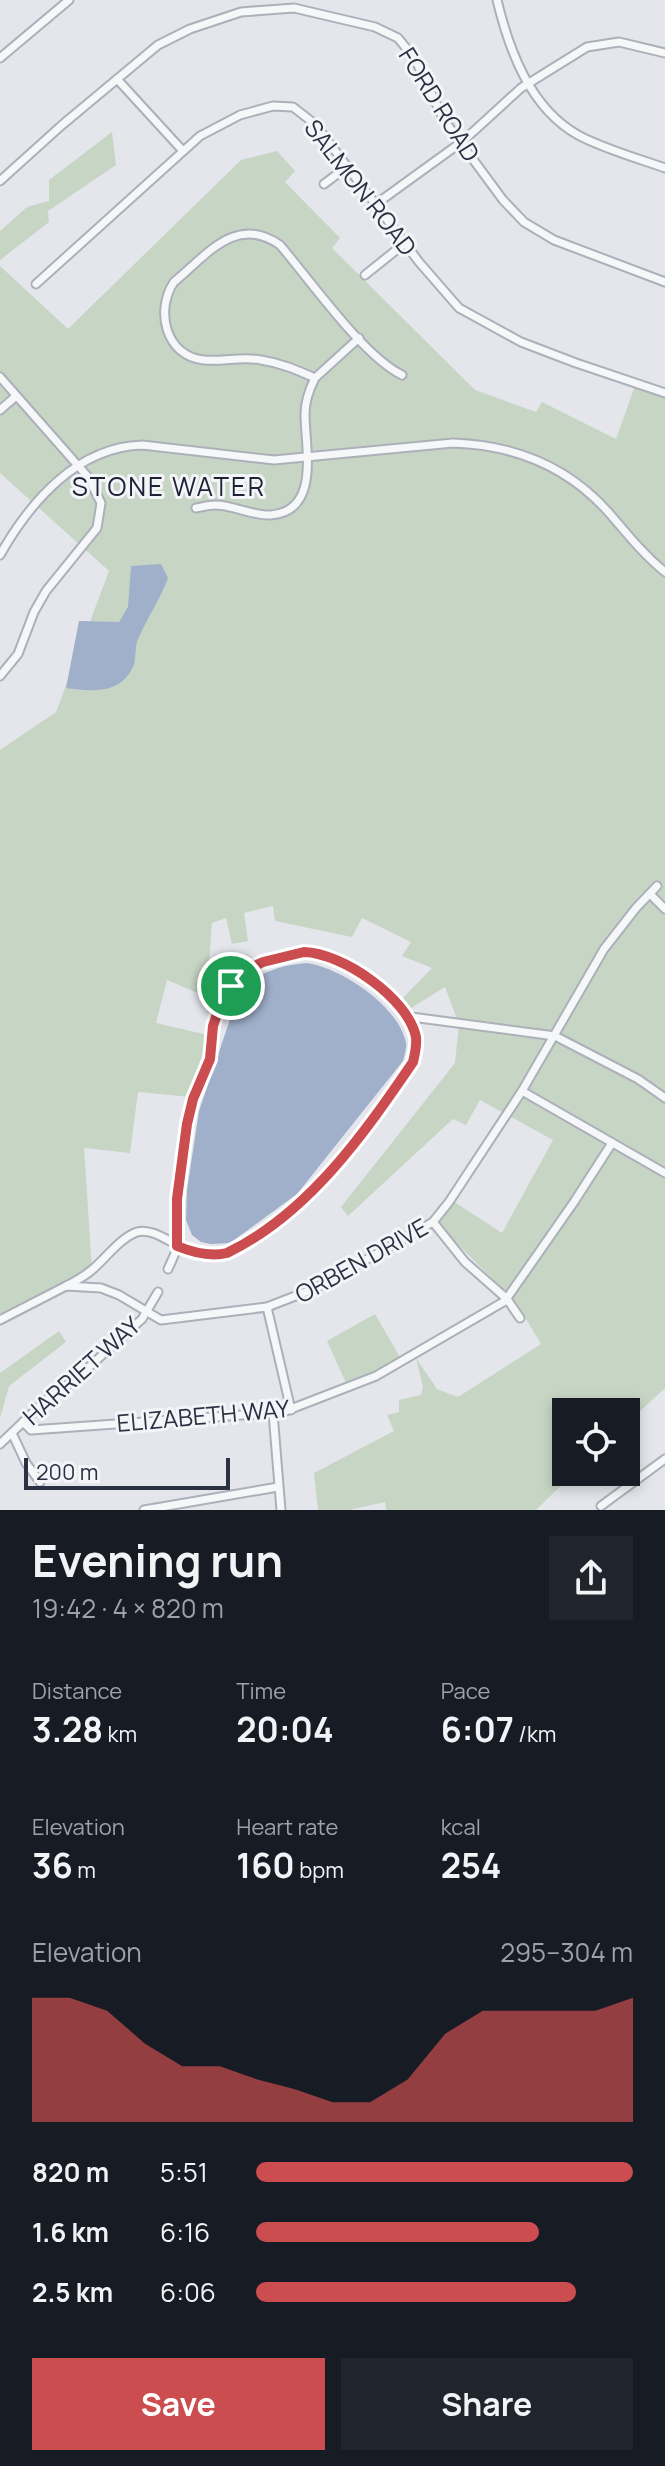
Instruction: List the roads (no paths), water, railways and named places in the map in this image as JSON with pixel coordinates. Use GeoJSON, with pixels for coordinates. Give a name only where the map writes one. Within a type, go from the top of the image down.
{"type":"FeatureCollection","features":[{"type":"Feature","properties":{"kind":"street"},"geometry":{"type":"LineString","coordinates":[[0,58],[69,0]]}},
{"type":"Feature","properties":{"kind":"street"},"geometry":{"type":"LineString","coordinates":[[243,12],[246,0]]}},
{"type":"Feature","properties":{"kind":"street"},"geometry":{"type":"LineString","coordinates":[[497,0],[509,45],[529,83],[551,112],[578,135],[665,168]]}},
{"type":"Feature","properties":{"kind":"street","name":"FORD ROAD"},"geometry":{"type":"LineString","coordinates":[[0,181],[158,45],[177,34],[243,12],[294,8],[387,31],[405,44],[432,98],[460,143],[503,200],[533,229],[665,282]]}},
{"type":"Feature","properties":{"kind":"street"},"geometry":{"type":"LineString","coordinates":[[376,204],[460,143],[529,83],[587,47],[619,42],[665,53]]}},
{"type":"Feature","properties":{"kind":"street"},"geometry":{"type":"LineString","coordinates":[[117,79],[183,151]]}},
{"type":"Feature","properties":{"kind":"street","name":"SALMON ROAD"},"geometry":{"type":"LineString","coordinates":[[36,284],[200,136],[259,108],[288,105],[307,116],[439,287],[459,308],[521,342],[665,393]]}},
{"type":"Feature","properties":{"kind":"street"},"geometry":{"type":"LineString","coordinates":[[324,184],[348,166]]}},
{"type":"Feature","properties":{"kind":"street"},"geometry":{"type":"LineString","coordinates":[[315,378],[286,365],[256,359],[194,358],[177,346],[166,328],[163,308],[174,282],[226,238],[244,233],[263,235],[280,245],[387,368],[402,375]]}},
{"type":"Feature","properties":{"kind":"street"},"geometry":{"type":"LineString","coordinates":[[365,275],[405,243]]}},
{"type":"Feature","properties":{"kind":"street"},"geometry":{"type":"LineString","coordinates":[[196,508],[216,505],[265,515],[280,513],[292,506],[302,494],[307,477],[304,413],[315,378],[359,338]]}},
{"type":"Feature","properties":{"kind":"street"},"geometry":{"type":"LineString","coordinates":[[0,377],[78,466],[97,492],[101,508],[99,522],[88,542],[46,591],[34,612],[18,654],[12,664],[1,670]]}},
{"type":"Feature","properties":{"kind":"street"},"geometry":{"type":"LineString","coordinates":[[0,410],[15,397]]}},
{"type":"Feature","properties":{"kind":"street"},"geometry":{"type":"LineString","coordinates":[[0,555],[39,498],[78,466],[111,450],[142,445],[254,459],[307,458],[453,443],[517,452],[536,459],[576,483],[665,572]]}},
{"type":"Feature","properties":{"kind":"street","name":"ORBEN DRIVE"},"geometry":{"type":"LineString","coordinates":[[66,1286],[101,1288],[119,1295],[145,1312],[168,1320],[267,1307],[316,1288],[433,1222],[522,1091],[604,949],[657,886]]}},
{"type":"Feature","properties":{"kind":"street"},"geometry":{"type":"LineString","coordinates":[[650,894],[665,909]]}},
{"type":"Feature","properties":{"kind":"street"},"geometry":{"type":"LineString","coordinates":[[0,1320],[83,1277],[136,1232],[152,1233],[177,1246],[192,1252],[227,1253],[276,1224],[314,1189],[360,1135],[413,1062],[416,1050],[416,1038],[394,1000],[361,973],[316,952],[263,962],[244,971],[231,986],[213,1026],[210,1059],[190,1111],[177,1199],[177,1246],[168,1269]]}},
{"type":"Feature","properties":{"kind":"street"},"geometry":{"type":"LineString","coordinates":[[404,1016],[555,1036],[638,1079],[665,1098]]}},
{"type":"Feature","properties":{"kind":"street"},"geometry":{"type":"LineString","coordinates":[[522,1091],[665,1173]]}},
{"type":"Feature","properties":{"kind":"street","name":"ELIZABETH WAY"},"geometry":{"type":"LineString","coordinates":[[23,1422],[31,1430],[273,1413],[291,1410],[376,1376],[507,1299],[612,1143]]}},
{"type":"Feature","properties":{"kind":"street"},"geometry":{"type":"LineString","coordinates":[[433,1222],[465,1262],[507,1299],[520,1318]]}},
{"type":"Feature","properties":{"kind":"street","name":"HARRIET WAY"},"geometry":{"type":"LineString","coordinates":[[0,1444],[142,1319],[158,1292]]}},
{"type":"Feature","properties":{"kind":"street"},"geometry":{"type":"LineString","coordinates":[[267,1307],[291,1410]]}},
{"type":"Feature","properties":{"kind":"street"},"geometry":{"type":"LineString","coordinates":[[273,1413],[281,1510]]}},
{"type":"Feature","properties":{"kind":"street"},"geometry":{"type":"LineString","coordinates":[[12,1433],[26,1463],[40,1482]]}},
{"type":"Feature","properties":{"kind":"street"},"geometry":{"type":"LineString","coordinates":[[601,1506],[665,1459]]}},
{"type":"Feature","properties":{"kind":"street"},"geometry":{"type":"LineString","coordinates":[[144,1510],[278,1487]]}},
{"type":"Feature","properties":{"kind":"water"},"geometry":{"type":"Polygon","coordinates":[[[161,564],[168,578],[138,639],[134,666],[126,677],[103,689],[66,688],[79,621],[119,622],[128,607],[131,566],[161,564]]]}},
{"type":"Feature","properties":{"kind":"water"},"geometry":{"type":"Polygon","coordinates":[[[307,963],[336,972],[381,1003],[401,1029],[406,1045],[403,1061],[297,1194],[230,1243],[201,1242],[192,1235],[186,1220],[187,1190],[199,1111],[240,990],[271,970],[307,963]]]}},
{"type":"Feature","properties":{"kind":"district","name":"STONE WATER"},"geometry":{"type":"Point","coordinates":[169,486]}}]}
